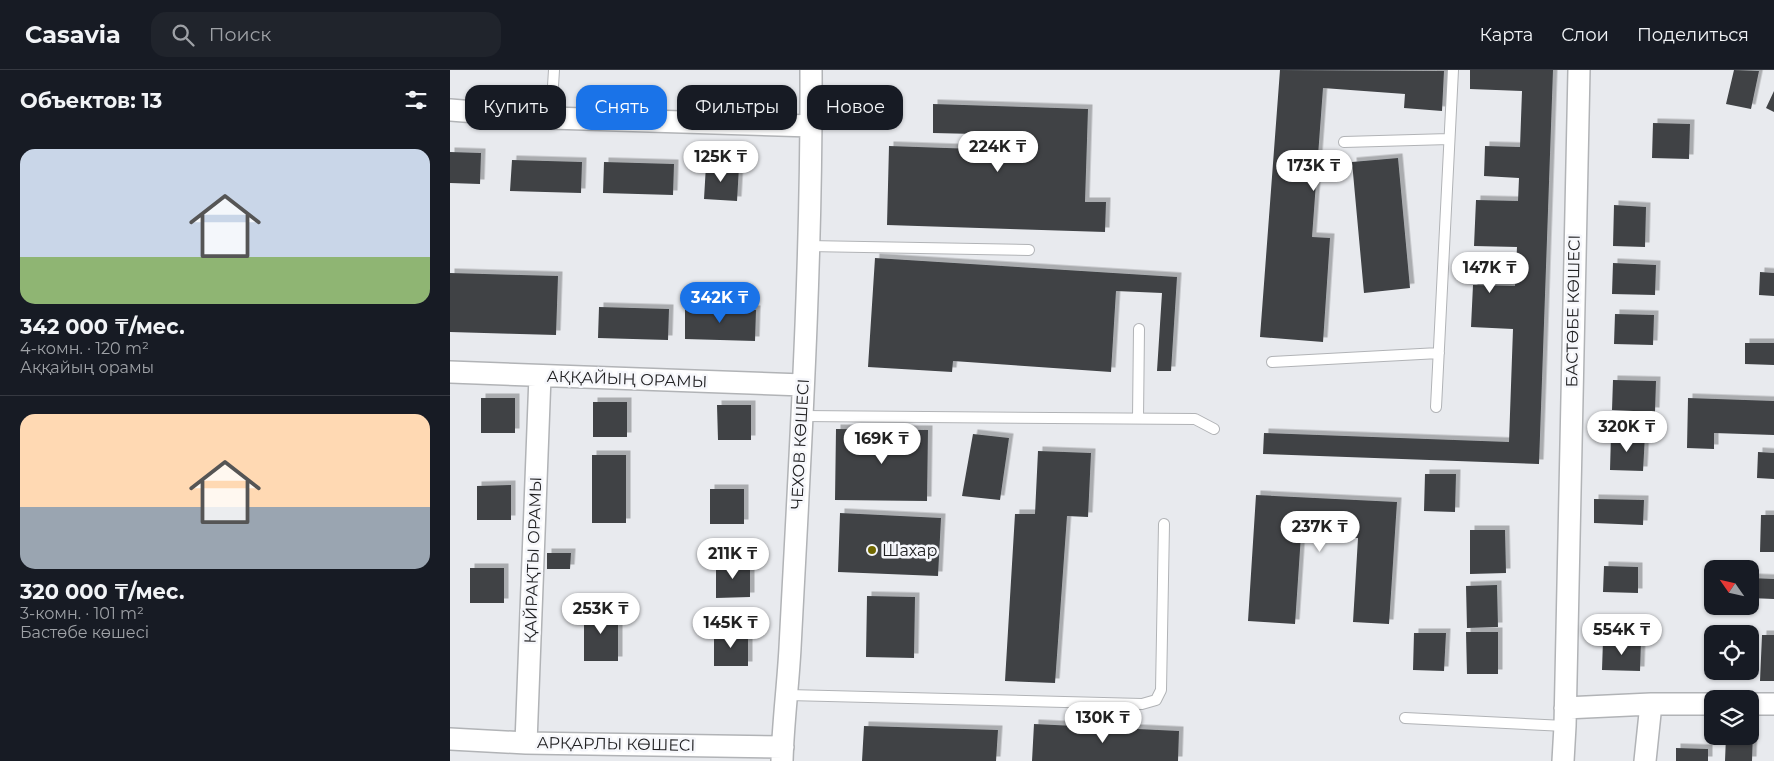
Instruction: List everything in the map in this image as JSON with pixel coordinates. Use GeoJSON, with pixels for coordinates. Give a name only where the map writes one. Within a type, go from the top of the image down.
{"type":"FeatureCollection","features":[{"type":"Feature","properties":{"kind":"street","name":"ЧЕХОВ КӨШЕСІ"},"geometry":{"type":"LineString","coordinates":[[811,70],[811,85]]}},
{"type":"Feature","properties":{"kind":"street","name":"БАСТӨБЕ КӨШЕСІ"},"geometry":{"type":"LineString","coordinates":[[1563,761],[1578,70]]}},
{"type":"Feature","properties":{"kind":"street"},"geometry":{"type":"LineString","coordinates":[[450,110],[465,111]]}},
{"type":"Feature","properties":{"kind":"street"},"geometry":{"type":"LineString","coordinates":[[566,118],[807,126]]}},
{"type":"Feature","properties":{"kind":"street","name":"ЧЕХОВ КӨШЕСІ"},"geometry":{"type":"LineString","coordinates":[[782,754],[788,695],[804,385],[811,130]]}},
{"type":"Feature","properties":{"kind":"street","name":"АҚҚАЙЫҢ ОРАМЫ"},"geometry":{"type":"LineString","coordinates":[[450,372],[804,385]]}},
{"type":"Feature","properties":{"kind":"street","name":"ҚАЙРАҚТЫ ОРАМЫ"},"geometry":{"type":"LineString","coordinates":[[526,743],[540,376]]}},
{"type":"Feature","properties":{"kind":"street"},"geometry":{"type":"LineString","coordinates":[[1565,717],[1651,704],[1704,704]]}},
{"type":"Feature","properties":{"kind":"street"},"geometry":{"type":"LineString","coordinates":[[1645,761],[1651,704]]}},
{"type":"Feature","properties":{"kind":"street"},"geometry":{"type":"LineString","coordinates":[[1759,704],[1774,704]]}},
{"type":"Feature","properties":{"kind":"street","name":"АРҚАРЛЫ КӨШЕСІ"},"geometry":{"type":"LineString","coordinates":[[450,739],[782,754]]}},
{"type":"Feature","properties":{"kind":"lane"},"geometry":{"type":"LineString","coordinates":[[553,85],[554,70]]}},
{"type":"Feature","properties":{"kind":"lane"},"geometry":{"type":"LineString","coordinates":[[1436,407],[1453,70]]}},
{"type":"Feature","properties":{"kind":"lane"},"geometry":{"type":"LineString","coordinates":[[1344,142],[1449,139]]}},
{"type":"Feature","properties":{"kind":"lane"},"geometry":{"type":"LineString","coordinates":[[808,246],[1029,250]]}},
{"type":"Feature","properties":{"kind":"lane"},"geometry":{"type":"LineString","coordinates":[[1138,418],[1139,329]]}},
{"type":"Feature","properties":{"kind":"lane"},"geometry":{"type":"LineString","coordinates":[[1272,362],[1439,353]]}},
{"type":"Feature","properties":{"kind":"lane"},"geometry":{"type":"LineString","coordinates":[[802,416],[1195,419],[1214,429]]}},
{"type":"Feature","properties":{"kind":"lane"},"geometry":{"type":"LineString","coordinates":[[788,695],[1142,704],[1156,700],[1161,690],[1164,524]]}},
{"type":"Feature","properties":{"kind":"lane"},"geometry":{"type":"LineString","coordinates":[[1405,718],[1565,717]]}},
{"type":"Feature","properties":{"kind":"building"},"geometry":{"type":"Polygon","coordinates":[[[1280,70],[1444,71],[1442,111],[1404,108],[1405,94],[1323,88],[1312,237],[1330,238],[1323,342],[1260,337],[1280,70]]]}},
{"type":"Feature","properties":{"kind":"building"},"geometry":{"type":"Polygon","coordinates":[[[1470,70],[1553,70],[1539,464],[1263,454],[1264,433],[1509,442],[1513,329],[1471,327],[1473,285],[1515,286],[1517,247],[1474,246],[1476,200],[1518,201],[1519,178],[1484,176],[1485,146],[1520,147],[1522,91],[1470,89],[1470,70]]]}},
{"type":"Feature","properties":{"kind":"building"},"geometry":{"type":"Polygon","coordinates":[[[1734,70],[1759,71],[1751,109],[1726,104],[1734,70]]]}},
{"type":"Feature","properties":{"kind":"building"},"geometry":{"type":"Polygon","coordinates":[[[1774,91],[1774,112],[1766,108],[1774,91]]]}},
{"type":"Feature","properties":{"kind":"building"},"geometry":{"type":"Polygon","coordinates":[[[933,104],[1088,109],[1085,202],[1106,202],[1105,232],[887,225],[889,146],[975,149],[976,134],[933,133],[933,104]]]}},
{"type":"Feature","properties":{"kind":"building"},"geometry":{"type":"Polygon","coordinates":[[[1653,123],[1690,124],[1689,159],[1652,158],[1653,123]]]}},
{"type":"Feature","properties":{"kind":"building"},"geometry":{"type":"Polygon","coordinates":[[[450,152],[481,153],[480,184],[450,183],[450,152]]]}},
{"type":"Feature","properties":{"kind":"building"},"geometry":{"type":"Polygon","coordinates":[[[1398,158],[1410,288],[1364,293],[1352,162],[1398,158]]]}},
{"type":"Feature","properties":{"kind":"building"},"geometry":{"type":"Polygon","coordinates":[[[512,160],[582,162],[581,193],[510,191],[512,160]]]}},
{"type":"Feature","properties":{"kind":"building"},"geometry":{"type":"Polygon","coordinates":[[[604,162],[674,164],[673,195],[603,193],[604,162]]]}},
{"type":"Feature","properties":{"kind":"building"},"geometry":{"type":"Polygon","coordinates":[[[706,165],[739,167],[737,201],[704,199],[706,165]]]}},
{"type":"Feature","properties":{"kind":"building"},"geometry":{"type":"Polygon","coordinates":[[[1614,205],[1646,207],[1645,247],[1613,246],[1614,205]]]}},
{"type":"Feature","properties":{"kind":"building"},"geometry":{"type":"Polygon","coordinates":[[[875,258],[1177,277],[1171,371],[1157,371],[1162,293],[1116,291],[1111,372],[953,361],[952,372],[868,367],[875,258]]]}},
{"type":"Feature","properties":{"kind":"building"},"geometry":{"type":"Polygon","coordinates":[[[1613,263],[1656,265],[1655,295],[1612,294],[1613,263]]]}},
{"type":"Feature","properties":{"kind":"building"},"geometry":{"type":"Polygon","coordinates":[[[1760,272],[1774,273],[1774,296],[1759,295],[1760,272]]]}},
{"type":"Feature","properties":{"kind":"building"},"geometry":{"type":"Polygon","coordinates":[[[450,273],[558,276],[556,335],[450,332],[450,273]]]}},
{"type":"Feature","properties":{"kind":"building"},"geometry":{"type":"Polygon","coordinates":[[[599,307],[669,309],[668,340],[598,338],[599,307]]]}},
{"type":"Feature","properties":{"kind":"building"},"geometry":{"type":"Polygon","coordinates":[[[685,308],[756,310],[755,341],[685,339],[685,308]]]}},
{"type":"Feature","properties":{"kind":"building"},"geometry":{"type":"Polygon","coordinates":[[[1615,314],[1654,315],[1653,345],[1614,344],[1615,314]]]}},
{"type":"Feature","properties":{"kind":"building"},"geometry":{"type":"Polygon","coordinates":[[[1745,343],[1774,343],[1774,365],[1745,364],[1745,343]]]}},
{"type":"Feature","properties":{"kind":"building"},"geometry":{"type":"Polygon","coordinates":[[[1613,380],[1656,381],[1655,412],[1612,410],[1613,380]]]}},
{"type":"Feature","properties":{"kind":"building"},"geometry":{"type":"Polygon","coordinates":[[[481,398],[515,398],[515,433],[481,433],[481,398]]]}},
{"type":"Feature","properties":{"kind":"building"},"geometry":{"type":"Polygon","coordinates":[[[1688,398],[1774,401],[1774,435],[1714,433],[1714,449],[1687,448],[1688,398]]]}},
{"type":"Feature","properties":{"kind":"building"},"geometry":{"type":"Polygon","coordinates":[[[593,402],[627,402],[627,437],[593,437],[593,402]]]}},
{"type":"Feature","properties":{"kind":"building"},"geometry":{"type":"Polygon","coordinates":[[[717,405],[751,405],[751,440],[718,440],[717,405]]]}},
{"type":"Feature","properties":{"kind":"building"},"geometry":{"type":"Polygon","coordinates":[[[836,429],[928,430],[927,501],[835,500],[836,429]]]}},
{"type":"Feature","properties":{"kind":"building"},"geometry":{"type":"Polygon","coordinates":[[[973,434],[1009,438],[1000,500],[962,496],[973,434]]]}},
{"type":"Feature","properties":{"kind":"building"},"geometry":{"type":"Polygon","coordinates":[[[1611,435],[1645,435],[1643,471],[1610,470],[1611,435]]]}},
{"type":"Feature","properties":{"kind":"building"},"geometry":{"type":"Polygon","coordinates":[[[1038,451],[1091,453],[1088,517],[1067,516],[1055,683],[1005,681],[1015,514],[1035,514],[1038,451]]]}},
{"type":"Feature","properties":{"kind":"building"},"geometry":{"type":"Polygon","coordinates":[[[1758,452],[1774,453],[1774,479],[1757,478],[1758,452]]]}},
{"type":"Feature","properties":{"kind":"building"},"geometry":{"type":"Polygon","coordinates":[[[592,455],[626,455],[626,523],[592,523],[592,455]]]}},
{"type":"Feature","properties":{"kind":"building"},"geometry":{"type":"Polygon","coordinates":[[[1425,474],[1456,474],[1455,512],[1424,511],[1425,474]]]}},
{"type":"Feature","properties":{"kind":"building"},"geometry":{"type":"Polygon","coordinates":[[[511,485],[511,520],[477,520],[477,486],[511,485]]]}},
{"type":"Feature","properties":{"kind":"building"},"geometry":{"type":"Polygon","coordinates":[[[710,489],[744,489],[744,524],[710,524],[710,489]]]}},
{"type":"Feature","properties":{"kind":"building"},"geometry":{"type":"Polygon","coordinates":[[[1256,495],[1397,502],[1389,624],[1353,622],[1358,538],[1301,535],[1295,624],[1248,621],[1256,495]]]}},
{"type":"Feature","properties":{"kind":"building"},"geometry":{"type":"Polygon","coordinates":[[[1594,499],[1644,500],[1643,525],[1594,523],[1594,499]]]}},
{"type":"Feature","properties":{"kind":"building"},"geometry":{"type":"Polygon","coordinates":[[[840,513],[941,518],[938,576],[838,572],[840,513]]]}},
{"type":"Feature","properties":{"kind":"building"},"geometry":{"type":"Polygon","coordinates":[[[1761,515],[1774,515],[1774,552],[1760,552],[1761,515]]]}},
{"type":"Feature","properties":{"kind":"building"},"geometry":{"type":"Polygon","coordinates":[[[1470,530],[1505,530],[1506,573],[1470,574],[1470,530]]]}},
{"type":"Feature","properties":{"kind":"building"},"geometry":{"type":"Polygon","coordinates":[[[547,553],[571,553],[570,569],[547,569],[547,553]]]}},
{"type":"Feature","properties":{"kind":"building"},"geometry":{"type":"Polygon","coordinates":[[[750,562],[750,597],[716,598],[716,563],[750,562]]]}},
{"type":"Feature","properties":{"kind":"building"},"geometry":{"type":"Polygon","coordinates":[[[1604,566],[1638,567],[1638,593],[1603,592],[1604,566]]]}},
{"type":"Feature","properties":{"kind":"building"},"geometry":{"type":"Polygon","coordinates":[[[470,568],[504,568],[504,603],[470,603],[470,568]]]}},
{"type":"Feature","properties":{"kind":"building"},"geometry":{"type":"Polygon","coordinates":[[[1759,578],[1774,579],[1774,599],[1759,598],[1759,578]]]}},
{"type":"Feature","properties":{"kind":"building"},"geometry":{"type":"Polygon","coordinates":[[[1497,585],[1498,627],[1467,628],[1466,586],[1497,585]]]}},
{"type":"Feature","properties":{"kind":"building"},"geometry":{"type":"Polygon","coordinates":[[[867,596],[915,597],[914,658],[866,657],[867,596]]]}},
{"type":"Feature","properties":{"kind":"building"},"geometry":{"type":"Polygon","coordinates":[[[618,608],[618,661],[584,661],[584,609],[618,608]]]}},
{"type":"Feature","properties":{"kind":"building"},"geometry":{"type":"Polygon","coordinates":[[[714,631],[748,631],[748,666],[714,666],[714,631]]]}},
{"type":"Feature","properties":{"kind":"building"},"geometry":{"type":"Polygon","coordinates":[[[1466,632],[1498,632],[1498,674],[1467,674],[1466,632]]]}},
{"type":"Feature","properties":{"kind":"building"},"geometry":{"type":"Polygon","coordinates":[[[1414,633],[1446,633],[1444,671],[1413,670],[1414,633]]]}},
{"type":"Feature","properties":{"kind":"building"},"geometry":{"type":"Polygon","coordinates":[[[1762,635],[1774,635],[1774,681],[1760,681],[1762,635]]]}},
{"type":"Feature","properties":{"kind":"building"},"geometry":{"type":"Polygon","coordinates":[[[1603,640],[1641,641],[1640,671],[1602,670],[1603,640]]]}},
{"type":"Feature","properties":{"kind":"building"},"geometry":{"type":"Polygon","coordinates":[[[1034,724],[1179,731],[1178,761],[1032,761],[1034,724]]]}},
{"type":"Feature","properties":{"kind":"building"},"geometry":{"type":"Polygon","coordinates":[[[864,726],[998,730],[996,761],[862,761],[864,726]]]}},
{"type":"Feature","properties":{"kind":"building"},"geometry":{"type":"Polygon","coordinates":[[[1726,745],[1753,745],[1752,761],[1725,761],[1726,745]]]}},
{"type":"Feature","properties":{"kind":"building"},"geometry":{"type":"Polygon","coordinates":[[[1676,748],[1708,749],[1708,761],[1676,761],[1676,748]]]}},
{"type":"Feature","properties":{"kind":"place","name":"Шахар"},"geometry":{"type":"Point","coordinates":[872,550]}}]}
